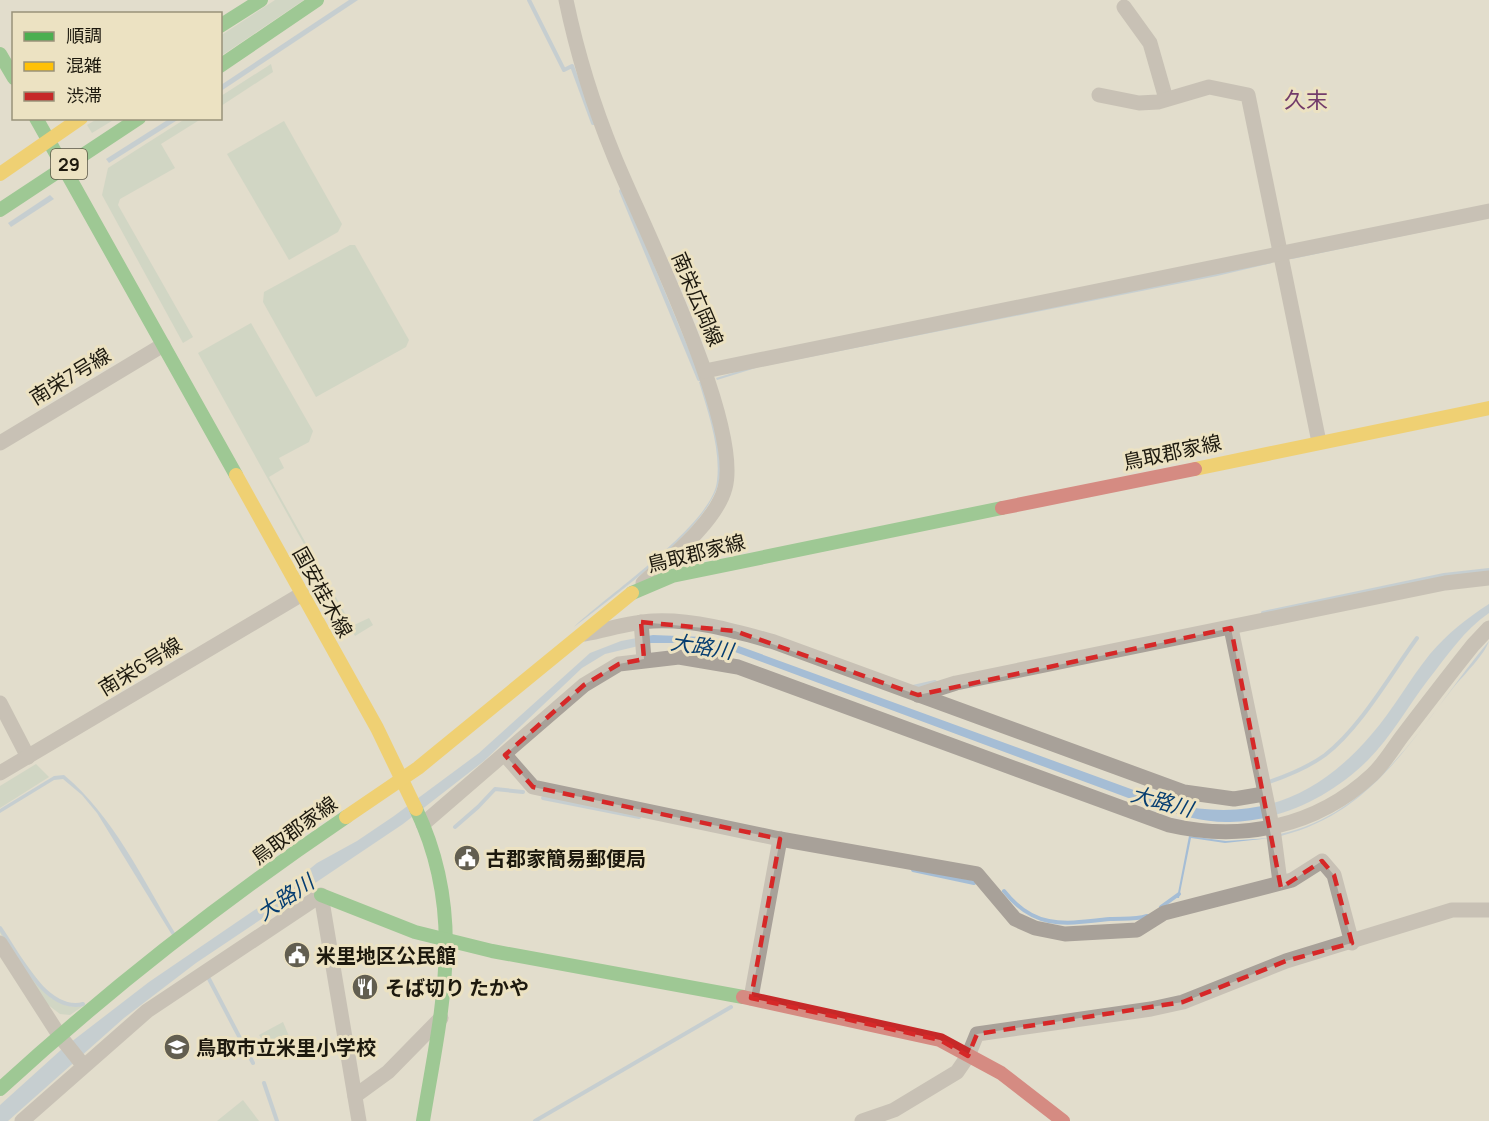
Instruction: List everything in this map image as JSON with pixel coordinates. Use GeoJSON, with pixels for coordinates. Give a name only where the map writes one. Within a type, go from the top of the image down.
{"type":"FeatureCollection","features":[{"type":"Feature","properties":{"kind":"main road"},"geometry":{"type":"LineString","coordinates":[[222,25],[261,0]]}},
{"type":"Feature","properties":{"kind":"main road"},"geometry":{"type":"LineString","coordinates":[[222,65],[317,0]]}},
{"type":"Feature","properties":{"kind":"main road"},"geometry":{"type":"LineString","coordinates":[[0,54],[12,75]]}},
{"type":"Feature","properties":{"kind":"main road","name":"国安桂木線"},"geometry":{"type":"LineString","coordinates":[[37,120],[302,594],[403,779],[421,820],[440,870],[447,940],[447,977],[423,1121]]}},
{"type":"Feature","properties":{"kind":"main road","name":"29"},"geometry":{"type":"LineString","coordinates":[[0,174],[78,120]]}},
{"type":"Feature","properties":{"kind":"main road","name":"29"},"geometry":{"type":"LineString","coordinates":[[0,210],[136,120]]}},
{"type":"Feature","properties":{"kind":"main road","name":"鳥取郡家線"},"geometry":{"type":"LineString","coordinates":[[0,1089],[196,926],[316,837],[403,779],[634,591],[672,576],[814,545],[1489,408]]}},
{"type":"Feature","properties":{"kind":"main road"},"geometry":{"type":"LineString","coordinates":[[321,895],[405,929],[492,951],[751,998],[940,1040],[1001,1073],[1063,1121]]}},
{"type":"Feature","properties":{"kind":"street","name":"南栄広岡線"},"geometry":{"type":"LineString","coordinates":[[566,0],[586,82],[613,154],[705,370],[722,429],[726,486],[718,507],[634,591]]}},
{"type":"Feature","properties":{"kind":"street"},"geometry":{"type":"LineString","coordinates":[[1125,7],[1150,43],[1166,99]]}},
{"type":"Feature","properties":{"kind":"street"},"geometry":{"type":"LineString","coordinates":[[1099,95],[1139,103],[1166,99],[1209,87],[1248,94],[1319,442]]}},
{"type":"Feature","properties":{"kind":"street"},"geometry":{"type":"LineString","coordinates":[[705,370],[1489,212]]}},
{"type":"Feature","properties":{"kind":"street","name":"南栄7号線"},"geometry":{"type":"LineString","coordinates":[[0,443],[163,345]]}},
{"type":"Feature","properties":{"kind":"street"},"geometry":{"type":"LineString","coordinates":[[918,695],[956,683],[1445,583],[1489,578]]}},
{"type":"Feature","properties":{"kind":"street","name":"南栄6号線"},"geometry":{"type":"LineString","coordinates":[[0,773],[302,594]]}},
{"type":"Feature","properties":{"kind":"street"},"geometry":{"type":"LineString","coordinates":[[584,634],[641,622],[700,625],[735,631],[774,642],[1184,792],[1234,799],[1264,794]]}},
{"type":"Feature","properties":{"kind":"street"},"geometry":{"type":"LineString","coordinates":[[641,622],[644,659]]}},
{"type":"Feature","properties":{"kind":"street"},"geometry":{"type":"LineString","coordinates":[[1231,628],[1272,828],[1280,882]]}},
{"type":"Feature","properties":{"kind":"street"},"geometry":{"type":"LineString","coordinates":[[421,820],[505,755],[584,685],[619,664],[644,659],[693,658],[738,668],[1169,825],[1225,834],[1272,828],[1304,819],[1372,776],[1473,645],[1489,628]]}},
{"type":"Feature","properties":{"kind":"street"},"geometry":{"type":"LineString","coordinates":[[0,704],[28,757]]}},
{"type":"Feature","properties":{"kind":"street"},"geometry":{"type":"LineString","coordinates":[[505,755],[533,787],[780,838],[977,874],[1015,918],[1035,928],[1065,934],[1137,930],[1164,913],[1292,880],[1322,861],[1334,875],[1352,943]]}},
{"type":"Feature","properties":{"kind":"street"},"geometry":{"type":"LineString","coordinates":[[751,998],[780,838]]}},
{"type":"Feature","properties":{"kind":"street"},"geometry":{"type":"LineString","coordinates":[[22,1121],[147,1011],[321,895],[359,1121]]}},
{"type":"Feature","properties":{"kind":"street"},"geometry":{"type":"LineString","coordinates":[[862,1121],[894,1110],[957,1072],[968,1056],[977,1034],[1151,1009],[1183,1002],[1287,961],[1352,943],[1452,910],[1489,910]]}},
{"type":"Feature","properties":{"kind":"street"},"geometry":{"type":"LineString","coordinates":[[0,943],[61,1038],[83,1065]]}},
{"type":"Feature","properties":{"kind":"street"},"geometry":{"type":"LineString","coordinates":[[355,1096],[388,1072],[441,1018]]}},
{"type":"Feature","properties":{"kind":"highlighted area"},"geometry":{"type":"Polygon","coordinates":[[[641,622],[735,631],[918,695],[1231,628],[1281,888],[1322,861],[1334,875],[1352,943],[1286,961],[1183,1002],[977,1034],[968,1056],[940,1040],[751,998],[780,839],[533,787],[505,755],[584,685],[619,664],[644,659],[641,622]]]}},
{"type":"Feature","properties":{"kind":"green space"},"geometry":{"type":"Polygon","coordinates":[[[275,0],[304,0],[222,55],[222,35],[275,0]]]}},
{"type":"Feature","properties":{"kind":"green space"},"geometry":{"type":"Polygon","coordinates":[[[271,64],[273,72],[222,105],[222,95],[271,64]]]}},
{"type":"Feature","properties":{"kind":"green space"},"geometry":{"type":"Polygon","coordinates":[[[95,120],[113,120],[92,133],[87,125],[95,120]]]}},
{"type":"Feature","properties":{"kind":"green space"},"geometry":{"type":"Polygon","coordinates":[[[183,120],[199,120],[161,144],[175,168],[120,199],[118,205],[193,337],[183,343],[102,195],[108,168],[183,120]]]}},
{"type":"Feature","properties":{"kind":"green space"},"geometry":{"type":"Polygon","coordinates":[[[284,121],[342,224],[338,232],[289,260],[227,154],[284,121]]]}},
{"type":"Feature","properties":{"kind":"green space"},"geometry":{"type":"Polygon","coordinates":[[[350,245],[355,245],[409,340],[406,347],[316,397],[263,302],[264,292],[350,245]]]}},
{"type":"Feature","properties":{"kind":"green space"},"geometry":{"type":"Polygon","coordinates":[[[251,323],[313,431],[309,442],[279,458],[284,468],[269,477],[352,626],[369,618],[373,625],[355,636],[198,353],[251,323]]]}},
{"type":"Feature","properties":{"kind":"green space"},"geometry":{"type":"Polygon","coordinates":[[[36,764],[49,777],[0,808],[0,786],[36,764]]]}},
{"type":"Feature","properties":{"kind":"green space"},"geometry":{"type":"Polygon","coordinates":[[[0,929],[51,998],[72,1007],[86,1004],[70,1015],[60,1014],[43,1001],[0,933],[0,929]]]}},
{"type":"Feature","properties":{"kind":"green space"},"geometry":{"type":"Polygon","coordinates":[[[283,1022],[294,1048],[274,1058],[259,1035],[283,1022]]]}},
{"type":"Feature","properties":{"kind":"green space"},"geometry":{"type":"Polygon","coordinates":[[[243,1100],[259,1121],[217,1121],[243,1100]]]}},
{"type":"Feature","properties":{"kind":"water"},"geometry":{"type":"Polygon","coordinates":[[[349,0],[358,0],[222,90],[222,84],[349,0]]]}},
{"type":"Feature","properties":{"kind":"water"},"geometry":{"type":"Polygon","coordinates":[[[167,120],[177,120],[109,163],[106,159],[167,120]]]}},
{"type":"Feature","properties":{"kind":"water"},"geometry":{"type":"Polygon","coordinates":[[[50,195],[54,199],[11,227],[8,223],[50,195]]]}},
{"type":"Feature","properties":{"kind":"water"},"geometry":{"type":"Polygon","coordinates":[[[1489,218],[1292,259],[1291,257],[1489,218]]]}},
{"type":"Feature","properties":{"kind":"water"},"geometry":{"type":"Polygon","coordinates":[[[1271,261],[1272,263],[1217,276],[759,367],[717,380],[716,378],[759,365],[1271,261]]]}},
{"type":"Feature","properties":{"kind":"water"},"geometry":{"type":"Polygon","coordinates":[[[701,381],[715,428],[719,452],[720,475],[714,494],[683,537],[636,579],[574,627],[679,538],[711,498],[717,481],[717,456],[713,431],[699,382],[701,381]]]}},
{"type":"Feature","properties":{"kind":"water","name":"大路川"},"geometry":{"type":"Polygon","coordinates":[[[1489,604],[1489,613],[1456,644],[1384,741],[1354,773],[1305,804],[1249,821],[1203,820],[1158,809],[735,652],[692,643],[651,643],[605,654],[582,668],[484,761],[403,824],[196,963],[124,1018],[8,1121],[0,1121],[0,1105],[62,1049],[149,982],[284,890],[317,863],[357,841],[394,816],[479,753],[590,653],[621,641],[653,635],[703,637],[739,646],[1172,804],[1202,809],[1230,810],[1257,807],[1282,800],[1306,790],[1328,775],[1350,757],[1371,735],[1422,664],[1437,647],[1458,627],[1489,604]]]}},
{"type":"Feature","properties":{"kind":"water"},"geometry":{"type":"Polygon","coordinates":[[[1489,641],[1478,658],[1429,719],[1467,669],[1489,641]]]}},
{"type":"Feature","properties":{"kind":"water"},"geometry":{"type":"Polygon","coordinates":[[[1422,729],[1380,778],[1360,796],[1337,813],[1311,826],[1281,836],[1280,834],[1315,823],[1346,805],[1374,783],[1422,729]]]}},
{"type":"Feature","properties":{"kind":"water"},"geometry":{"type":"Polygon","coordinates":[[[64,775],[98,810],[112,829],[139,870],[175,933],[172,935],[97,813],[82,795],[63,779],[54,780],[0,813],[0,809],[54,776],[64,775]]]}},
{"type":"Feature","properties":{"kind":"water"},"geometry":{"type":"Polygon","coordinates":[[[1189,836],[1226,841],[1271,838],[1225,843],[1191,838],[1179,898],[1177,898],[1189,836]]]}},
{"type":"Feature","properties":{"kind":"waterway"},"geometry":{"type":"LineString","coordinates":[[529,0],[564,70],[572,66],[593,123]]}},
{"type":"Feature","properties":{"kind":"waterway"},"geometry":{"type":"LineString","coordinates":[[621,191],[699,379]]}},
{"type":"Feature","properties":{"kind":"waterway"},"geometry":{"type":"LineString","coordinates":[[1263,613],[1444,575],[1489,570]]}},
{"type":"Feature","properties":{"kind":"waterway"},"geometry":{"type":"LineString","coordinates":[[1266,783],[1311,764],[1338,743],[1363,715],[1417,638]]}},
{"type":"Feature","properties":{"kind":"waterway"},"geometry":{"type":"LineString","coordinates":[[913,687],[935,682]]}},
{"type":"Feature","properties":{"kind":"waterway"},"geometry":{"type":"LineString","coordinates":[[455,827],[495,789],[523,792]]}},
{"type":"Feature","properties":{"kind":"waterway"},"geometry":{"type":"LineString","coordinates":[[543,798],[639,817]]}},
{"type":"Feature","properties":{"kind":"waterway"},"geometry":{"type":"LineString","coordinates":[[913,870],[974,883]]}},
{"type":"Feature","properties":{"kind":"waterway"},"geometry":{"type":"LineString","coordinates":[[1004,891],[1027,913],[1052,922],[1065,923],[1147,916]]}},
{"type":"Feature","properties":{"kind":"waterway"},"geometry":{"type":"LineString","coordinates":[[1161,907],[1179,894]]}},
{"type":"Feature","properties":{"kind":"waterway"},"geometry":{"type":"LineString","coordinates":[[0,928],[24,966],[45,991],[57,1000],[70,1004],[83,1004]]}},
{"type":"Feature","properties":{"kind":"waterway"},"geometry":{"type":"LineString","coordinates":[[208,977],[253,1063]]}},
{"type":"Feature","properties":{"kind":"waterway"},"geometry":{"type":"LineString","coordinates":[[535,1121],[731,1007]]}},
{"type":"Feature","properties":{"kind":"waterway"},"geometry":{"type":"LineString","coordinates":[[264,1083],[277,1121]]}},
{"type":"Feature","properties":{"kind":"traffic: fast"},"geometry":{"type":"LineString","coordinates":[[222,25],[261,0]]}},
{"type":"Feature","properties":{"kind":"traffic: fast"},"geometry":{"type":"LineString","coordinates":[[222,65],[317,0]]}},
{"type":"Feature","properties":{"kind":"traffic: fast"},"geometry":{"type":"LineString","coordinates":[[0,54],[12,75]]}},
{"type":"Feature","properties":{"kind":"traffic: fast"},"geometry":{"type":"LineString","coordinates":[[37,120],[236,475]]}},
{"type":"Feature","properties":{"kind":"traffic: fast"},"geometry":{"type":"LineString","coordinates":[[0,210],[136,120]]}},
{"type":"Feature","properties":{"kind":"traffic: fast"},"geometry":{"type":"LineString","coordinates":[[632,593],[672,576],[1002,508]]}},
{"type":"Feature","properties":{"kind":"traffic: fast"},"geometry":{"type":"LineString","coordinates":[[416,809],[432,848],[441,887],[445,925],[442,1002],[423,1121]]}},
{"type":"Feature","properties":{"kind":"traffic: fast"},"geometry":{"type":"LineString","coordinates":[[0,1089],[83,1016],[168,947],[256,880],[346,817]]}},
{"type":"Feature","properties":{"kind":"traffic: fast"},"geometry":{"type":"LineString","coordinates":[[321,895],[415,932],[492,951],[743,997]]}},
{"type":"Feature","properties":{"kind":"traffic: slow"},"geometry":{"type":"LineString","coordinates":[[0,174],[78,120]]}},
{"type":"Feature","properties":{"kind":"traffic: slow"},"geometry":{"type":"LineString","coordinates":[[1195,469],[1489,408]]}},
{"type":"Feature","properties":{"kind":"traffic: slow"},"geometry":{"type":"LineString","coordinates":[[236,475],[377,728],[416,809]]}},
{"type":"Feature","properties":{"kind":"traffic: slow"},"geometry":{"type":"LineString","coordinates":[[346,817],[418,768],[632,593]]}},
{"type":"Feature","properties":{"kind":"traffic: jam"},"geometry":{"type":"LineString","coordinates":[[1002,508],[1195,469]]}},
{"type":"Feature","properties":{"kind":"traffic: jam"},"geometry":{"type":"LineString","coordinates":[[743,997],[940,1040],[1001,1073],[1063,1121]]}},
{"type":"Feature","properties":{"kind":"place","name":"古郡家簡易郵便局"},"geometry":{"type":"Point","coordinates":[467,858]}},
{"type":"Feature","properties":{"kind":"place","name":"米里地区公民館"},"geometry":{"type":"Point","coordinates":[297,955]}},
{"type":"Feature","properties":{"kind":"place","name":"そば切り たかや"},"geometry":{"type":"Point","coordinates":[365,987]}},
{"type":"Feature","properties":{"kind":"place","name":"鳥取市立米里小学校"},"geometry":{"type":"Point","coordinates":[177,1047]}},
{"type":"Feature","properties":{"kind":"district","name":"久末"},"geometry":{"type":"Point","coordinates":[1306,100]}}]}
